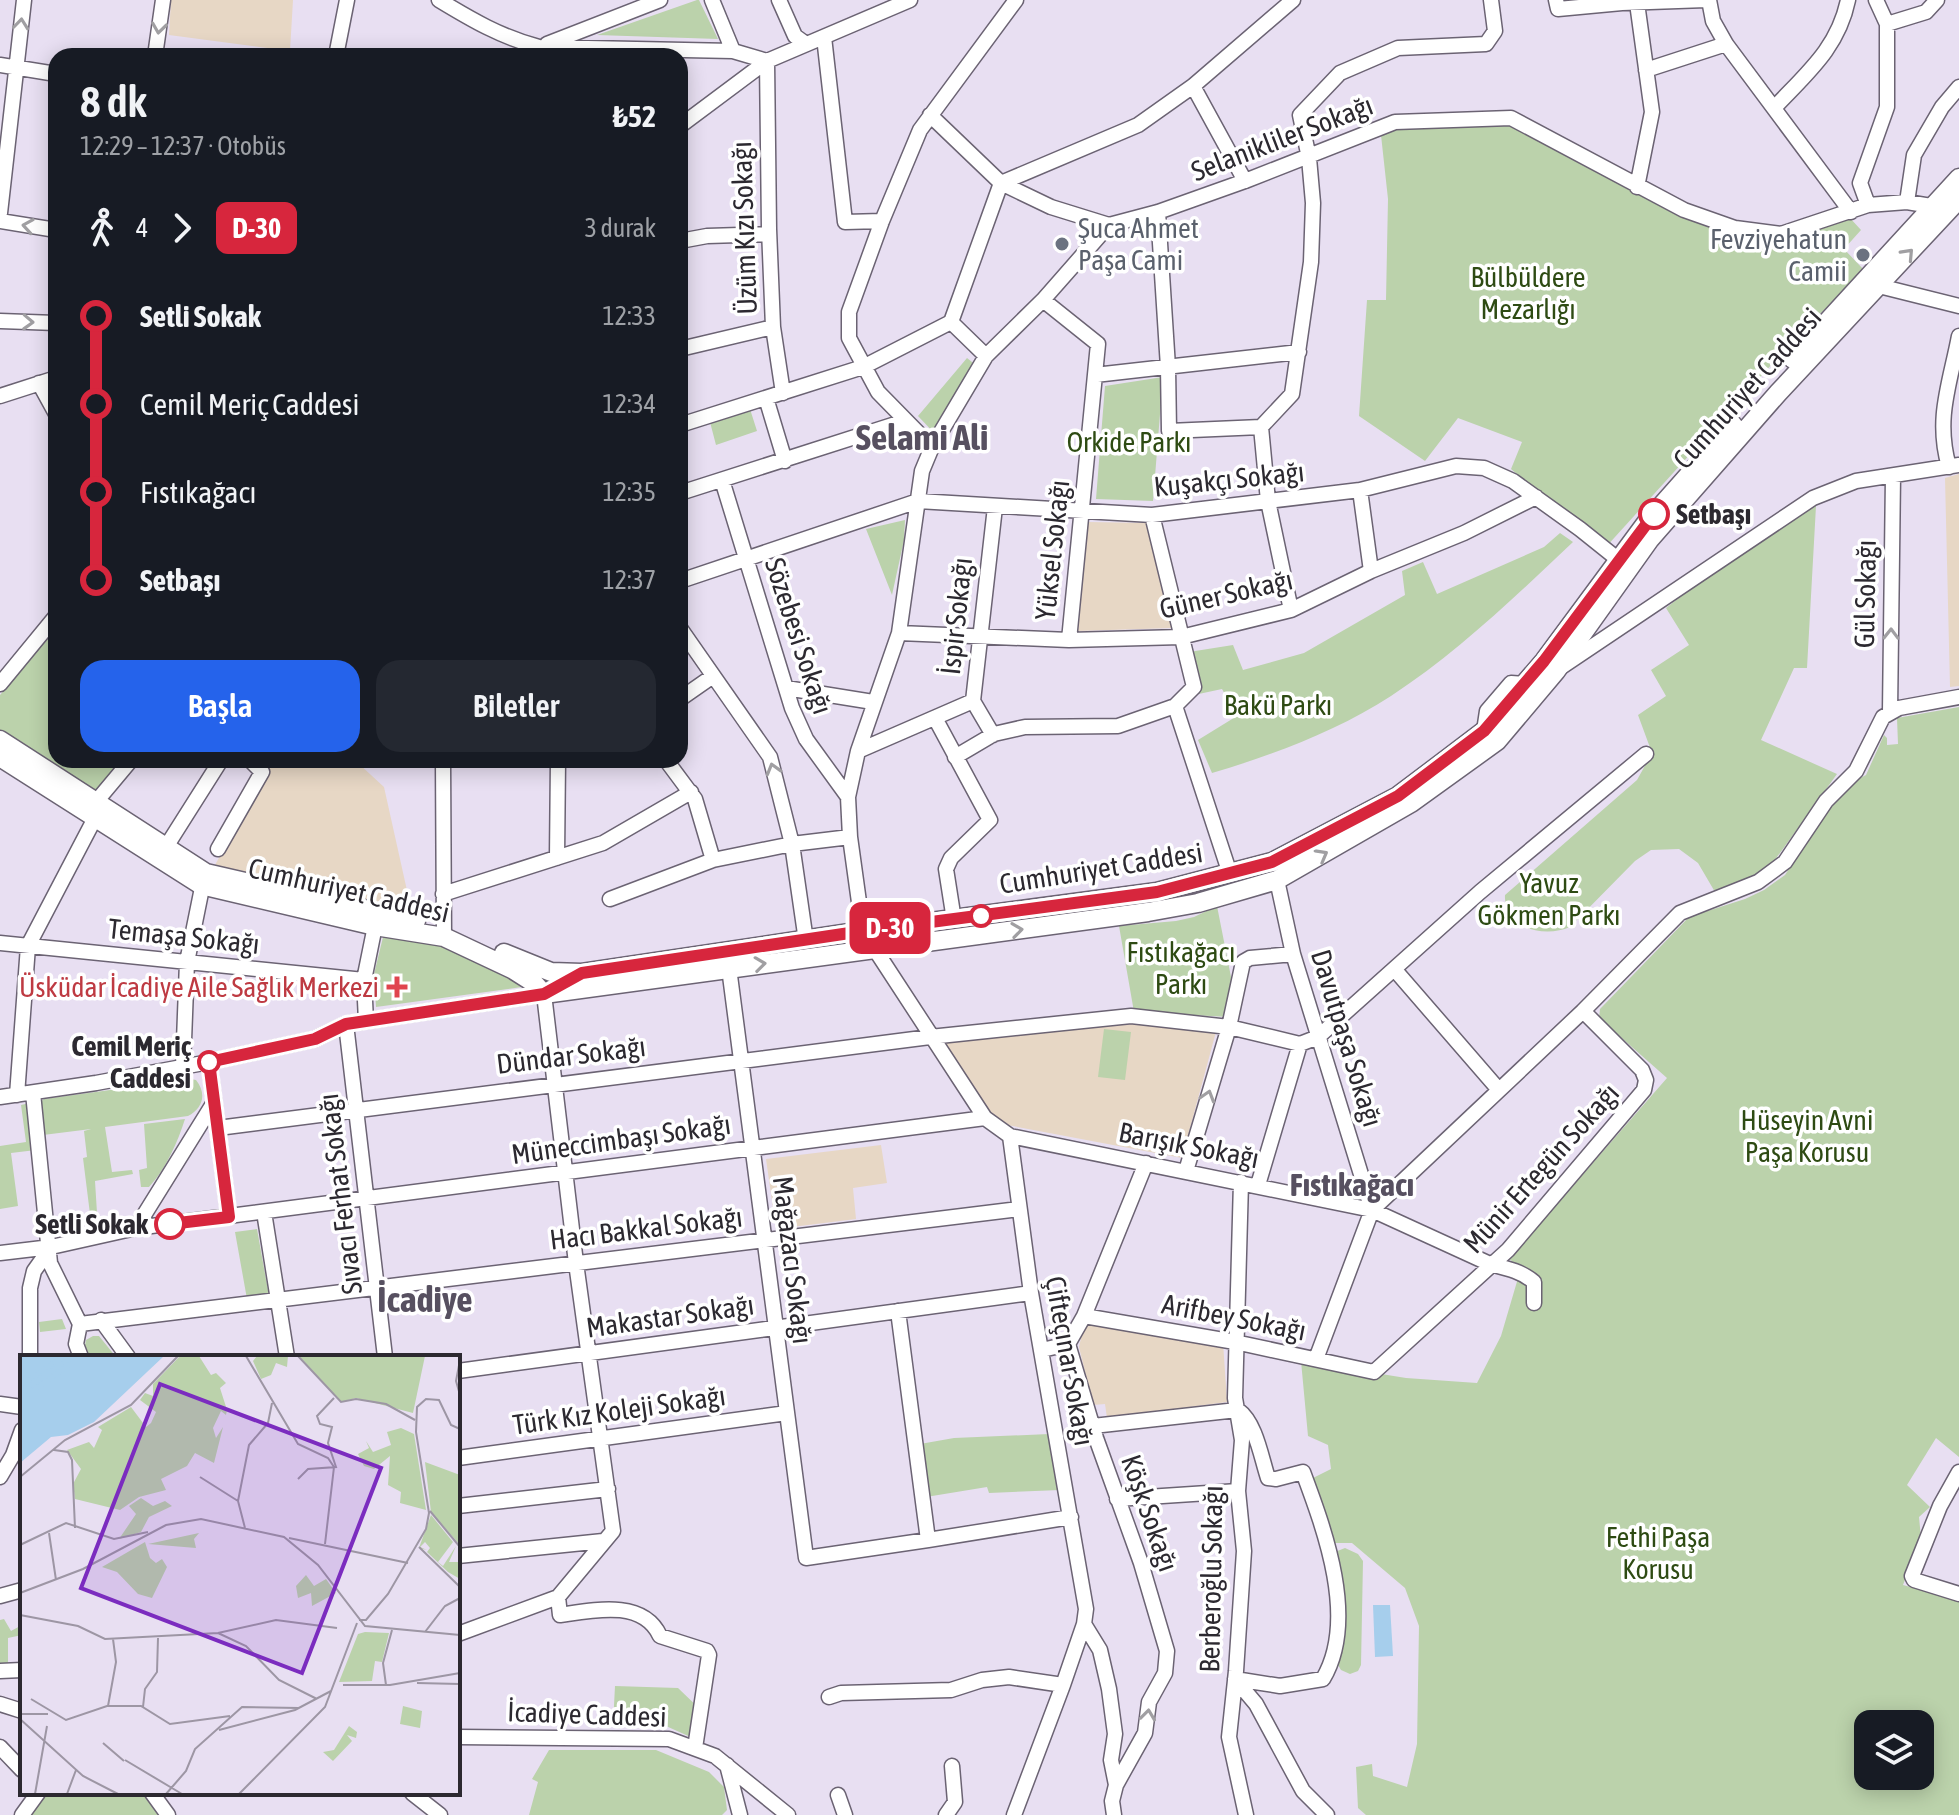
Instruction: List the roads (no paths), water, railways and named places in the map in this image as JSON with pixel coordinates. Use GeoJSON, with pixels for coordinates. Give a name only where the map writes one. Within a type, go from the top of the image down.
{"type":"FeatureCollection","features":[{"type":"Feature","properties":{"kind":"main road"},"geometry":{"type":"LineString","coordinates":[[1938,210],[1959,178]]}},
{"type":"Feature","properties":{"kind":"main road"},"geometry":{"type":"LineString","coordinates":[[1938,210],[1959,199]]}},
{"type":"Feature","properties":{"kind":"main road","name":"Cumhuriyet Caddesi"},"geometry":{"type":"LineString","coordinates":[[0,740],[93,811],[166,847],[203,879],[443,932],[551,972],[582,973],[1157,892],[1230,874],[1272,862],[1398,796],[1484,731],[1623,564],[1650,539],[1774,389],[1938,210]]}},
{"type":"Feature","properties":{"kind":"main road","name":"Cumhuriyet Caddesi"},"geometry":{"type":"LineString","coordinates":[[0,757],[203,879],[375,926],[443,932],[534,983],[544,1000],[729,968],[1148,912],[1198,903],[1277,880],[1411,803],[1497,741],[1556,671],[1623,564]]}},
{"type":"Feature","properties":{"kind":"street"},"geometry":{"type":"LineString","coordinates":[[0,213],[24,0]]}},
{"type":"Feature","properties":{"kind":"street"},"geometry":{"type":"LineString","coordinates":[[156,48],[163,0]]}},
{"type":"Feature","properties":{"kind":"street"},"geometry":{"type":"LineString","coordinates":[[338,48],[347,0]]}},
{"type":"Feature","properties":{"kind":"street"},"geometry":{"type":"LineString","coordinates":[[439,0],[484,28],[512,40],[558,48]]}},
{"type":"Feature","properties":{"kind":"street"},"geometry":{"type":"LineString","coordinates":[[539,47],[660,0]]}},
{"type":"Feature","properties":{"kind":"street"},"geometry":{"type":"LineString","coordinates":[[712,0],[733,51]]}},
{"type":"Feature","properties":{"kind":"street"},"geometry":{"type":"LineString","coordinates":[[779,0],[795,36],[806,44]]}},
{"type":"Feature","properties":{"kind":"street"},"geometry":{"type":"LineString","coordinates":[[688,120],[767,61],[910,0]]}},
{"type":"Feature","properties":{"kind":"street"},"geometry":{"type":"LineString","coordinates":[[932,447],[878,392],[849,338],[849,312],[920,130],[1016,0]]}},
{"type":"Feature","properties":{"kind":"street"},"geometry":{"type":"LineString","coordinates":[[688,422],[863,367],[951,322],[1001,183],[1138,125],[1193,86],[1293,0]]}},
{"type":"Feature","properties":{"kind":"street"},"geometry":{"type":"LineString","coordinates":[[1158,212],[1169,431],[1261,427],[1292,394],[1311,262],[1313,203],[1309,158],[1300,115],[1340,73],[1398,48],[1486,44],[1495,31],[1491,0]]}},
{"type":"Feature","properties":{"kind":"street"},"geometry":{"type":"LineString","coordinates":[[1556,0],[1558,9],[1708,0],[1713,21],[1726,44],[1851,212]]}},
{"type":"Feature","properties":{"kind":"street"},"geometry":{"type":"LineString","coordinates":[[1775,107],[1829,50],[1843,21],[1848,0]]}},
{"type":"Feature","properties":{"kind":"street"},"geometry":{"type":"LineString","coordinates":[[1868,205],[1860,183],[1887,107],[1887,24],[1876,0]]}},
{"type":"Feature","properties":{"kind":"street"},"geometry":{"type":"LineString","coordinates":[[1887,24],[1926,12],[1937,0]]}},
{"type":"Feature","properties":{"kind":"street"},"geometry":{"type":"LineString","coordinates":[[1637,3],[1652,112],[1637,187]]}},
{"type":"Feature","properties":{"kind":"street"},"geometry":{"type":"LineString","coordinates":[[824,37],[845,222],[882,221]]}},
{"type":"Feature","properties":{"kind":"street"},"geometry":{"type":"LineString","coordinates":[[1646,70],[1726,44]]}},
{"type":"Feature","properties":{"kind":"street"},"geometry":{"type":"LineString","coordinates":[[688,52],[733,51],[767,61]]}},
{"type":"Feature","properties":{"kind":"street","name":"Üzüm Kızı Sokağı"},"geometry":{"type":"LineString","coordinates":[[767,61],[773,327],[783,393]]}},
{"type":"Feature","properties":{"kind":"street"},"geometry":{"type":"LineString","coordinates":[[0,65],[48,73]]}},
{"type":"Feature","properties":{"kind":"street"},"geometry":{"type":"LineString","coordinates":[[1193,86],[1245,181]]}},
{"type":"Feature","properties":{"kind":"street"},"geometry":{"type":"LineString","coordinates":[[1907,202],[1914,155],[1942,107],[1959,87]]}},
{"type":"Feature","properties":{"kind":"street"},"geometry":{"type":"LineString","coordinates":[[930,115],[1001,183],[1051,207],[1109,225],[1043,300],[986,356],[932,447],[922,471],[899,633],[873,702],[848,797],[850,837],[863,931],[985,1118],[1010,1136]]}},
{"type":"Feature","properties":{"kind":"street","name":"Selanikliler Sokağı"},"geometry":{"type":"LineString","coordinates":[[1109,225],[1158,212],[1309,158],[1395,122],[1511,118],[1637,187],[1684,210],[1735,228],[1781,234],[1868,205],[1907,202],[1938,210]]}},
{"type":"Feature","properties":{"kind":"street"},"geometry":{"type":"LineString","coordinates":[[0,221],[48,229]]}},
{"type":"Feature","properties":{"kind":"street"},"geometry":{"type":"LineString","coordinates":[[688,240],[769,234]]}},
{"type":"Feature","properties":{"kind":"street"},"geometry":{"type":"LineString","coordinates":[[1872,282],[1959,306]]}},
{"type":"Feature","properties":{"kind":"street","name":"Yüksel Sokağı"},"geometry":{"type":"LineString","coordinates":[[1043,300],[1098,344],[1069,640]]}},
{"type":"Feature","properties":{"kind":"street"},"geometry":{"type":"LineString","coordinates":[[0,321],[48,323]]}},
{"type":"Feature","properties":{"kind":"street"},"geometry":{"type":"LineString","coordinates":[[951,322],[986,356]]}},
{"type":"Feature","properties":{"kind":"street"},"geometry":{"type":"LineString","coordinates":[[688,347],[773,327]]}},
{"type":"Feature","properties":{"kind":"street"},"geometry":{"type":"LineString","coordinates":[[1556,671],[1813,498],[1856,481],[1954,466],[1942,430],[1959,336]]}},
{"type":"Feature","properties":{"kind":"street"},"geometry":{"type":"LineString","coordinates":[[1095,375],[1299,352]]}},
{"type":"Feature","properties":{"kind":"street"},"geometry":{"type":"LineString","coordinates":[[0,396],[48,380]]}},
{"type":"Feature","properties":{"kind":"street"},"geometry":{"type":"LineString","coordinates":[[39,383],[48,399]]}},
{"type":"Feature","properties":{"kind":"street"},"geometry":{"type":"LineString","coordinates":[[766,398],[785,461]]}},
{"type":"Feature","properties":{"kind":"street"},"geometry":{"type":"LineString","coordinates":[[688,491],[905,421]]}},
{"type":"Feature","properties":{"kind":"street"},"geometry":{"type":"LineString","coordinates":[[1261,427],[1268,501],[1291,610]]}},
{"type":"Feature","properties":{"kind":"street","name":"Kuşakçı Sokağı"},"geometry":{"type":"LineString","coordinates":[[918,501],[1152,515],[1360,490],[1456,466],[1484,468],[1513,481],[1536,497]]}},
{"type":"Feature","properties":{"kind":"street","name":"Gül Sokağı"},"geometry":{"type":"LineString","coordinates":[[1890,712],[1893,476]]}},
{"type":"Feature","properties":{"kind":"street","name":"Sözebesi Sokağı"},"geometry":{"type":"LineString","coordinates":[[722,480],[792,708],[806,739],[848,797]]}},
{"type":"Feature","properties":{"kind":"street"},"geometry":{"type":"LineString","coordinates":[[1360,490],[1371,571]]}},
{"type":"Feature","properties":{"kind":"street"},"geometry":{"type":"LineString","coordinates":[[1536,497],[1623,564]]}},
{"type":"Feature","properties":{"kind":"street","name":"Güner Sokağı"},"geometry":{"type":"LineString","coordinates":[[899,633],[1069,640],[1181,637],[1291,610],[1371,571],[1464,533],[1536,497]]}},
{"type":"Feature","properties":{"kind":"street"},"geometry":{"type":"LineString","coordinates":[[688,578],[918,501]]}},
{"type":"Feature","properties":{"kind":"street","name":"İspir Sokağı"},"geometry":{"type":"LineString","coordinates":[[858,751],[973,701],[995,507]]}},
{"type":"Feature","properties":{"kind":"street"},"geometry":{"type":"LineString","coordinates":[[955,757],[993,735],[1025,727],[1118,726],[1175,706],[1194,687],[1152,515]]}},
{"type":"Feature","properties":{"kind":"street"},"geometry":{"type":"LineString","coordinates":[[0,684],[48,626]]}},
{"type":"Feature","properties":{"kind":"street"},"geometry":{"type":"LineString","coordinates":[[688,640],[770,757],[792,844],[806,941]]}},
{"type":"Feature","properties":{"kind":"street"},"geometry":{"type":"LineString","coordinates":[[688,693],[713,676]]}},
{"type":"Feature","properties":{"kind":"street"},"geometry":{"type":"LineString","coordinates":[[786,688],[873,702]]}},
{"type":"Feature","properties":{"kind":"street"},"geometry":{"type":"LineString","coordinates":[[1316,1359],[1372,1210],[1583,1011],[1680,913],[1758,882],[1785,862],[1826,801],[1856,771],[1879,724],[1890,712],[1959,697]]}},
{"type":"Feature","properties":{"kind":"street"},"geometry":{"type":"LineString","coordinates":[[973,701],[993,735]]}},
{"type":"Feature","properties":{"kind":"street"},"geometry":{"type":"LineString","coordinates":[[1175,706],[1230,874]]}},
{"type":"Feature","properties":{"kind":"street"},"geometry":{"type":"LineString","coordinates":[[935,718],[990,820],[951,858],[946,869],[954,920]]}},
{"type":"Feature","properties":{"kind":"street"},"geometry":{"type":"LineString","coordinates":[[1258,1185],[1300,1044],[1318,1037],[1480,892],[1646,754]]}},
{"type":"Feature","properties":{"kind":"street"},"geometry":{"type":"LineString","coordinates":[[17,1095],[28,946],[93,811],[125,768]]}},
{"type":"Feature","properties":{"kind":"street"},"geometry":{"type":"LineString","coordinates":[[166,847],[216,768]]}},
{"type":"Feature","properties":{"kind":"street"},"geometry":{"type":"LineString","coordinates":[[218,849],[262,772],[258,768]]}},
{"type":"Feature","properties":{"kind":"street"},"geometry":{"type":"LineString","coordinates":[[443,768],[443,932]]}},
{"type":"Feature","properties":{"kind":"street"},"geometry":{"type":"LineString","coordinates":[[557,858],[558,768]]}},
{"type":"Feature","properties":{"kind":"street"},"geometry":{"type":"LineString","coordinates":[[672,768],[691,792],[713,860]]}},
{"type":"Feature","properties":{"kind":"street"},"geometry":{"type":"LineString","coordinates":[[443,894],[603,843],[691,792]]}},
{"type":"Feature","properties":{"kind":"street"},"geometry":{"type":"LineString","coordinates":[[610,899],[713,860],[792,844],[850,837]]}},
{"type":"Feature","properties":{"kind":"street"},"geometry":{"type":"LineString","coordinates":[[183,1067],[187,962],[203,879]]}},
{"type":"Feature","properties":{"kind":"street","name":"Davutpaşa Sokağı"},"geometry":{"type":"LineString","coordinates":[[1277,880],[1293,954],[1372,1210]]}},
{"type":"Feature","properties":{"kind":"street"},"geometry":{"type":"LineString","coordinates":[[366,1021],[364,980],[375,926]]}},
{"type":"Feature","properties":{"kind":"street","name":"Temaşa Sokağı"},"geometry":{"type":"LineString","coordinates":[[0,943],[364,980]]}},
{"type":"Feature","properties":{"kind":"street"},"geometry":{"type":"LineString","coordinates":[[1186,1171],[1229,1027],[1243,962],[1250,958],[1293,954]]}},
{"type":"Feature","properties":{"kind":"street","name":"Mağazacı Sokağı"},"geometry":{"type":"LineString","coordinates":[[729,968],[806,1558],[928,1540]]}},
{"type":"Feature","properties":{"kind":"street"},"geometry":{"type":"LineString","coordinates":[[1395,970],[1499,1090]]}},
{"type":"Feature","properties":{"kind":"street"},"geometry":{"type":"LineString","coordinates":[[0,1097],[209,1062],[315,1039],[346,1024],[544,1000],[582,973]]}},
{"type":"Feature","properties":{"kind":"street"},"geometry":{"type":"LineString","coordinates":[[460,1633],[558,1597],[608,1536],[608,1489],[576,1263],[544,1000]]}},
{"type":"Feature","properties":{"kind":"street","name":"Münir Ertegün Sokağı"},"geometry":{"type":"LineString","coordinates":[[1374,1372],[1508,1250],[1644,1090],[1646,1080],[1642,1070],[1583,1011]]}},
{"type":"Feature","properties":{"kind":"street","name":"Dündar Sokağı"},"geometry":{"type":"LineString","coordinates":[[218,1128],[742,1060],[1131,1016],[1229,1027],[1300,1044]]}},
{"type":"Feature","properties":{"kind":"street","name":"Sıvacı Ferhat Sokağı"},"geometry":{"type":"LineString","coordinates":[[346,1024],[385,1355]]}},
{"type":"Feature","properties":{"kind":"street"},"geometry":{"type":"LineString","coordinates":[[209,1062],[229,1217]]}},
{"type":"Feature","properties":{"kind":"street"},"geometry":{"type":"LineString","coordinates":[[33,1093],[51,1247],[50,1263],[80,1324],[76,1344],[80,1355]]}},
{"type":"Feature","properties":{"kind":"street"},"geometry":{"type":"LineString","coordinates":[[136,1228],[213,1104]]}},
{"type":"Feature","properties":{"kind":"street","name":"Müneccimbaşı Sokağı"},"geometry":{"type":"LineString","coordinates":[[0,1253],[51,1247],[136,1228],[985,1118]]}},
{"type":"Feature","properties":{"kind":"street","name":"Barışık Sokağı"},"geometry":{"type":"LineString","coordinates":[[1010,1136],[1372,1210],[1490,1264],[1511,1268],[1534,1282],[1534,1303]]}},
{"type":"Feature","properties":{"kind":"street","name":"Çifteçınar Sokağı"},"geometry":{"type":"LineString","coordinates":[[1010,1136],[1031,1293],[1086,1609],[1084,1624],[1063,1685],[1014,1815]]}},
{"type":"Feature","properties":{"kind":"street"},"geometry":{"type":"LineString","coordinates":[[1042,1350],[1068,1344],[1084,1316],[1146,1163]]}},
{"type":"Feature","properties":{"kind":"street","name":"Berberoğlu Sokağı"},"geometry":{"type":"LineString","coordinates":[[1241,1182],[1235,1342],[1237,1410],[1242,1440],[1238,1491],[1244,1551],[1229,1737],[1246,1815]]}},
{"type":"Feature","properties":{"kind":"street","name":"Hacı Bakkal Sokağı"},"geometry":{"type":"LineString","coordinates":[[80,1324],[1019,1209]]}},
{"type":"Feature","properties":{"kind":"street"},"geometry":{"type":"LineString","coordinates":[[264,1212],[287,1355]]}},
{"type":"Feature","properties":{"kind":"street"},"geometry":{"type":"LineString","coordinates":[[30,1355],[30,1288],[34,1271],[51,1247]]}},
{"type":"Feature","properties":{"kind":"street","name":"Makastar Sokağı"},"geometry":{"type":"LineString","coordinates":[[460,1371],[1031,1293]]}},
{"type":"Feature","properties":{"kind":"street"},"geometry":{"type":"LineString","coordinates":[[898,1311],[928,1540],[1071,1517]]}},
{"type":"Feature","properties":{"kind":"street","name":"Arifbey Sokağı"},"geometry":{"type":"LineString","coordinates":[[1084,1316],[1235,1342],[1374,1372]]}},
{"type":"Feature","properties":{"kind":"street"},"geometry":{"type":"LineString","coordinates":[[101,1320],[127,1355]]}},
{"type":"Feature","properties":{"kind":"street","name":"Köşk Sokağı"},"geometry":{"type":"LineString","coordinates":[[1068,1344],[1167,1651],[1165,1673],[1149,1702],[1145,1733],[1116,1785]]}},
{"type":"Feature","properties":{"kind":"street"},"geometry":{"type":"LineString","coordinates":[[0,1404],[20,1407]]}},
{"type":"Feature","properties":{"kind":"street"},"geometry":{"type":"LineString","coordinates":[[1093,1426],[1237,1410],[1250,1425],[1268,1478],[1303,1472],[1330,1549],[1337,1579],[1333,1664],[1323,1679],[1280,1686],[1235,1679]]}},
{"type":"Feature","properties":{"kind":"street","name":"Türk Kız Koleji Sokağı"},"geometry":{"type":"LineString","coordinates":[[460,1458],[787,1413]]}},
{"type":"Feature","properties":{"kind":"street"},"geometry":{"type":"LineString","coordinates":[[0,1477],[20,1436]]}},
{"type":"Feature","properties":{"kind":"street"},"geometry":{"type":"LineString","coordinates":[[1959,1472],[1934,1519],[1912,1576],[1914,1580],[1959,1594]]}},
{"type":"Feature","properties":{"kind":"street"},"geometry":{"type":"LineString","coordinates":[[460,1506],[608,1489]]}},
{"type":"Feature","properties":{"kind":"street"},"geometry":{"type":"LineString","coordinates":[[1117,1499],[1238,1491]]}},
{"type":"Feature","properties":{"kind":"street"},"geometry":{"type":"LineString","coordinates":[[460,1556],[608,1536]]}},
{"type":"Feature","properties":{"kind":"street"},"geometry":{"type":"LineString","coordinates":[[0,1596],[20,1591]]}},
{"type":"Feature","properties":{"kind":"street"},"geometry":{"type":"LineString","coordinates":[[558,1597],[560,1615],[597,1609],[629,1610],[655,1624],[660,1636],[707,1651],[709,1655],[695,1748]]}},
{"type":"Feature","properties":{"kind":"street"},"geometry":{"type":"LineString","coordinates":[[1084,1624],[1100,1650],[1109,1689],[1115,1734],[1111,1760],[1116,1785],[1112,1801],[1114,1815]]}},
{"type":"Feature","properties":{"kind":"street"},"geometry":{"type":"LineString","coordinates":[[0,1671],[20,1670]]}},
{"type":"Feature","properties":{"kind":"street"},"geometry":{"type":"LineString","coordinates":[[829,1697],[841,1693],[951,1690],[982,1680],[1009,1677],[1063,1685]]}},
{"type":"Feature","properties":{"kind":"street"},"geometry":{"type":"LineString","coordinates":[[1235,1679],[1256,1704],[1303,1791],[1327,1815]]}},
{"type":"Feature","properties":{"kind":"street"},"geometry":{"type":"LineString","coordinates":[[0,1704],[20,1710]]}},
{"type":"Feature","properties":{"kind":"street","name":"İcadiye Caddesi"},"geometry":{"type":"LineString","coordinates":[[460,1737],[669,1739],[715,1756],[788,1815]]}},
{"type":"Feature","properties":{"kind":"street"},"geometry":{"type":"LineString","coordinates":[[0,1747],[20,1768]]}},
{"type":"Feature","properties":{"kind":"street"},"geometry":{"type":"LineString","coordinates":[[727,1765],[740,1815]]}},
{"type":"Feature","properties":{"kind":"street"},"geometry":{"type":"LineString","coordinates":[[946,1815],[955,1802],[952,1766]]}},
{"type":"Feature","properties":{"kind":"street"},"geometry":{"type":"LineString","coordinates":[[22,1815],[37,1795]]}},
{"type":"Feature","properties":{"kind":"street"},"geometry":{"type":"LineString","coordinates":[[153,1795],[168,1815]]}},
{"type":"Feature","properties":{"kind":"street"},"geometry":{"type":"LineString","coordinates":[[415,1795],[440,1815]]}},
{"type":"Feature","properties":{"kind":"street"},"geometry":{"type":"LineString","coordinates":[[838,1795],[845,1815]]}},
{"type":"Feature","properties":{"kind":"water"},"geometry":{"type":"Polygon","coordinates":[[[1373,1605],[1390,1605],[1393,1656],[1375,1657],[1373,1605]]]}},
{"type":"Feature","properties":{"kind":"place","name":"Şuca Ahmet Paşa Cami"},"geometry":{"type":"Point","coordinates":[1062,244]}},
{"type":"Feature","properties":{"kind":"place","name":"Fevziyehatun Camii"},"geometry":{"type":"Point","coordinates":[1863,255]}},
{"type":"Feature","properties":{"kind":"place","name":"Setbaşı"},"geometry":{"type":"Point","coordinates":[1654,514]}},
{"type":"Feature","properties":{"kind":"place","name":"Üsküdar İcadiye Aile Sağlık Merkezi"},"geometry":{"type":"Point","coordinates":[397,987]}},
{"type":"Feature","properties":{"kind":"place","name":"Cemil Meriç Caddesi"},"geometry":{"type":"Point","coordinates":[209,1062]}},
{"type":"Feature","properties":{"kind":"place","name":"Setli Sokak"},"geometry":{"type":"Point","coordinates":[170,1224]}},
{"type":"Feature","properties":{"kind":"district","name":"Selami Ali"},"geometry":{"type":"Point","coordinates":[922,437]}},
{"type":"Feature","properties":{"kind":"district","name":"Fıstıkağacı"},"geometry":{"type":"Point","coordinates":[1352,1184]}},
{"type":"Feature","properties":{"kind":"district","name":"İcadiye"},"geometry":{"type":"Point","coordinates":[425,1299]}},
{"type":"Feature","properties":{"kind":"park label","name":"Bülbüldere Mezarlığı"},"geometry":{"type":"Point","coordinates":[1528,293]}},
{"type":"Feature","properties":{"kind":"park label","name":"Orkide Parkı"},"geometry":{"type":"Point","coordinates":[1129,442]}},
{"type":"Feature","properties":{"kind":"park label","name":"Bakü Parkı"},"geometry":{"type":"Point","coordinates":[1278,705]}},
{"type":"Feature","properties":{"kind":"park label","name":"Yavuz Gökmen Parkı"},"geometry":{"type":"Point","coordinates":[1549,899]}},
{"type":"Feature","properties":{"kind":"park label","name":"Fıstıkağacı Parkı"},"geometry":{"type":"Point","coordinates":[1181,968]}},
{"type":"Feature","properties":{"kind":"park label","name":"Hüseyin Avni Paşa Korusu"},"geometry":{"type":"Point","coordinates":[1807,1136]}},
{"type":"Feature","properties":{"kind":"park label","name":"Fethi Paşa Korusu"},"geometry":{"type":"Point","coordinates":[1658,1553]}}]}
